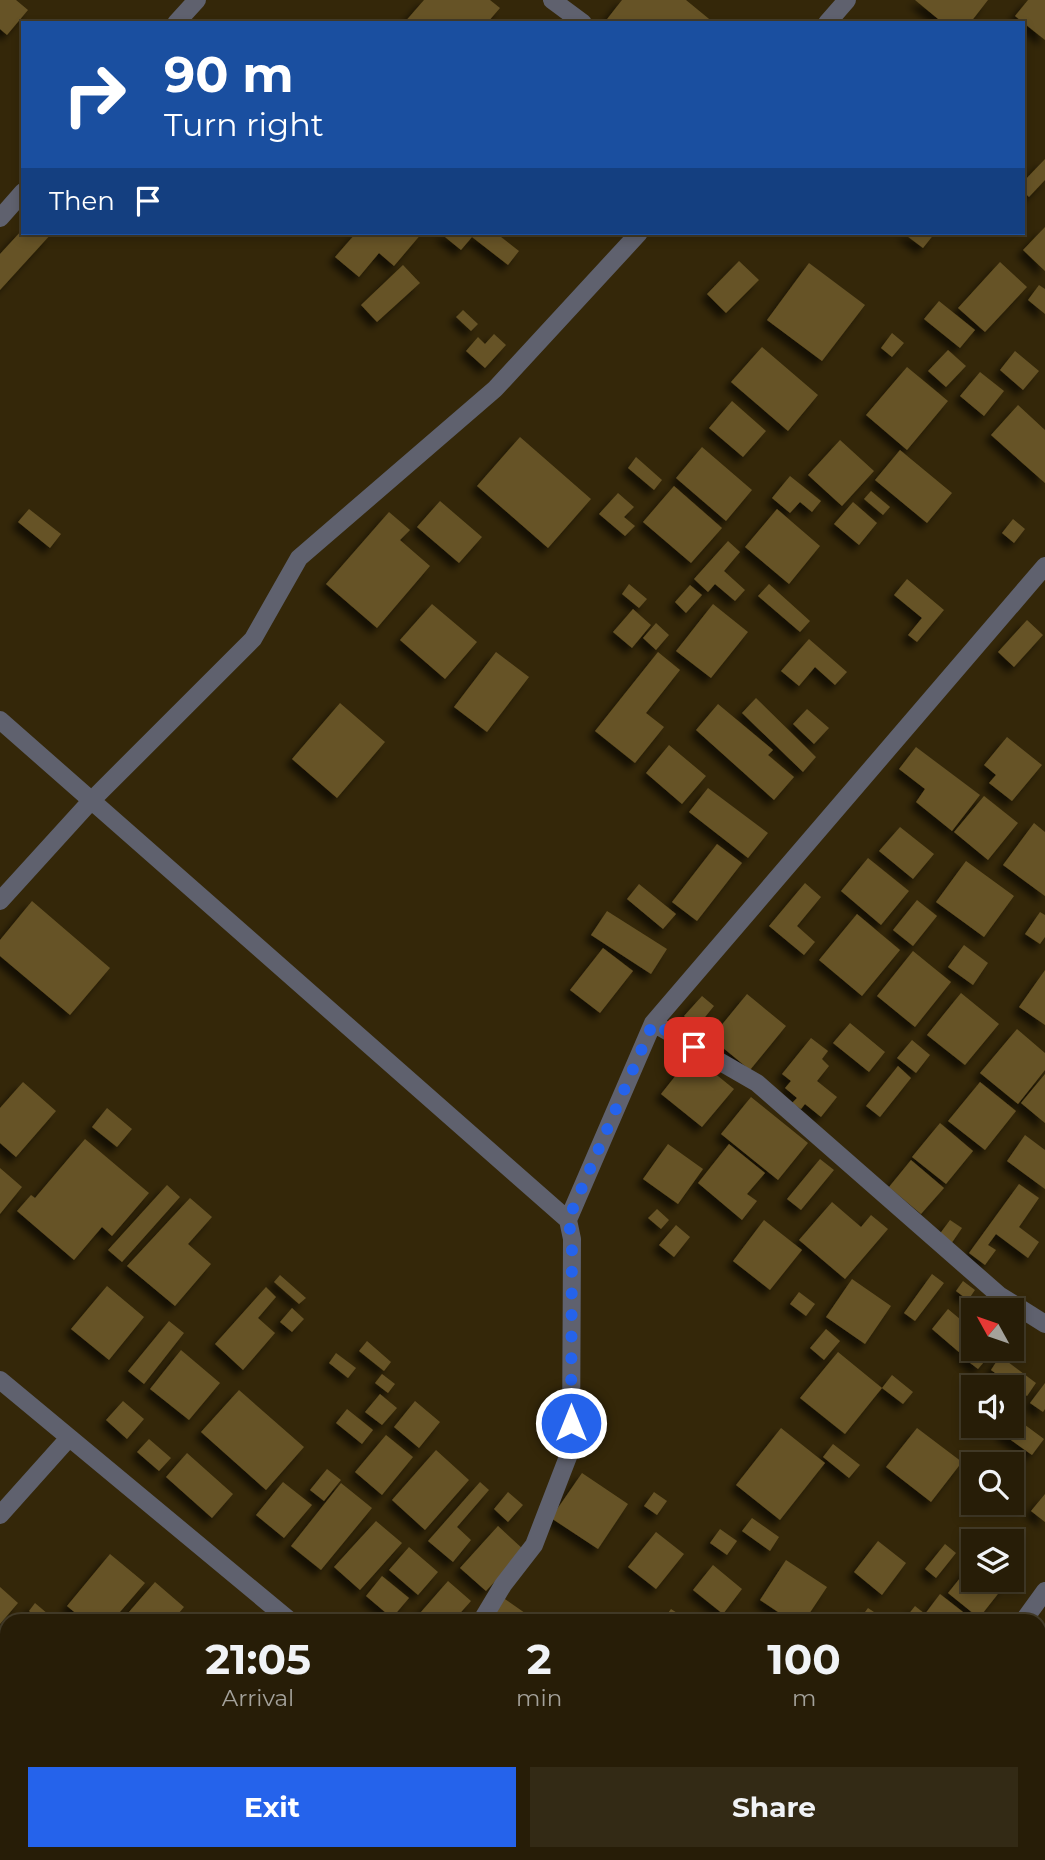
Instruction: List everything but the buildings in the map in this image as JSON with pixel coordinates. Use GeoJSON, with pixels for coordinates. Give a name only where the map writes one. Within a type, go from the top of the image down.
{"type":"FeatureCollection","features":[{"type":"Feature","properties":{"kind":"street"},"geometry":{"type":"LineString","coordinates":[[178,21],[197,0]]}},
{"type":"Feature","properties":{"kind":"street"},"geometry":{"type":"LineString","coordinates":[[552,0],[580,21]]}},
{"type":"Feature","properties":{"kind":"street"},"geometry":{"type":"LineString","coordinates":[[829,21],[847,0]]}},
{"type":"Feature","properties":{"kind":"street"},"geometry":{"type":"LineString","coordinates":[[0,218],[21,194]]}},
{"type":"Feature","properties":{"kind":"street"},"geometry":{"type":"LineString","coordinates":[[0,901],[90,802],[253,639],[299,558],[495,389],[637,235]]}},
{"type":"Feature","properties":{"kind":"street"},"geometry":{"type":"LineString","coordinates":[[486,1614],[503,1585],[534,1545],[571,1449],[572,1239],[568,1220],[653,1023],[1045,566]]}},
{"type":"Feature","properties":{"kind":"street"},"geometry":{"type":"LineString","coordinates":[[0,720],[568,1220]]}},
{"type":"Feature","properties":{"kind":"street"},"geometry":{"type":"LineString","coordinates":[[653,1023],[757,1083],[999,1294],[1045,1324]]}},
{"type":"Feature","properties":{"kind":"street"},"geometry":{"type":"LineString","coordinates":[[0,1380],[282,1614]]}},
{"type":"Feature","properties":{"kind":"street"},"geometry":{"type":"LineString","coordinates":[[0,1515],[68,1439]]}},
{"type":"Feature","properties":{"kind":"street"},"geometry":{"type":"LineString","coordinates":[[1028,1614],[1045,1591]]}},
{"type":"Feature","properties":{"kind":"route"},"geometry":{"type":"LineString","coordinates":[[571,1423],[572,1239],[568,1220],[653,1023],[694,1047]]}}]}
